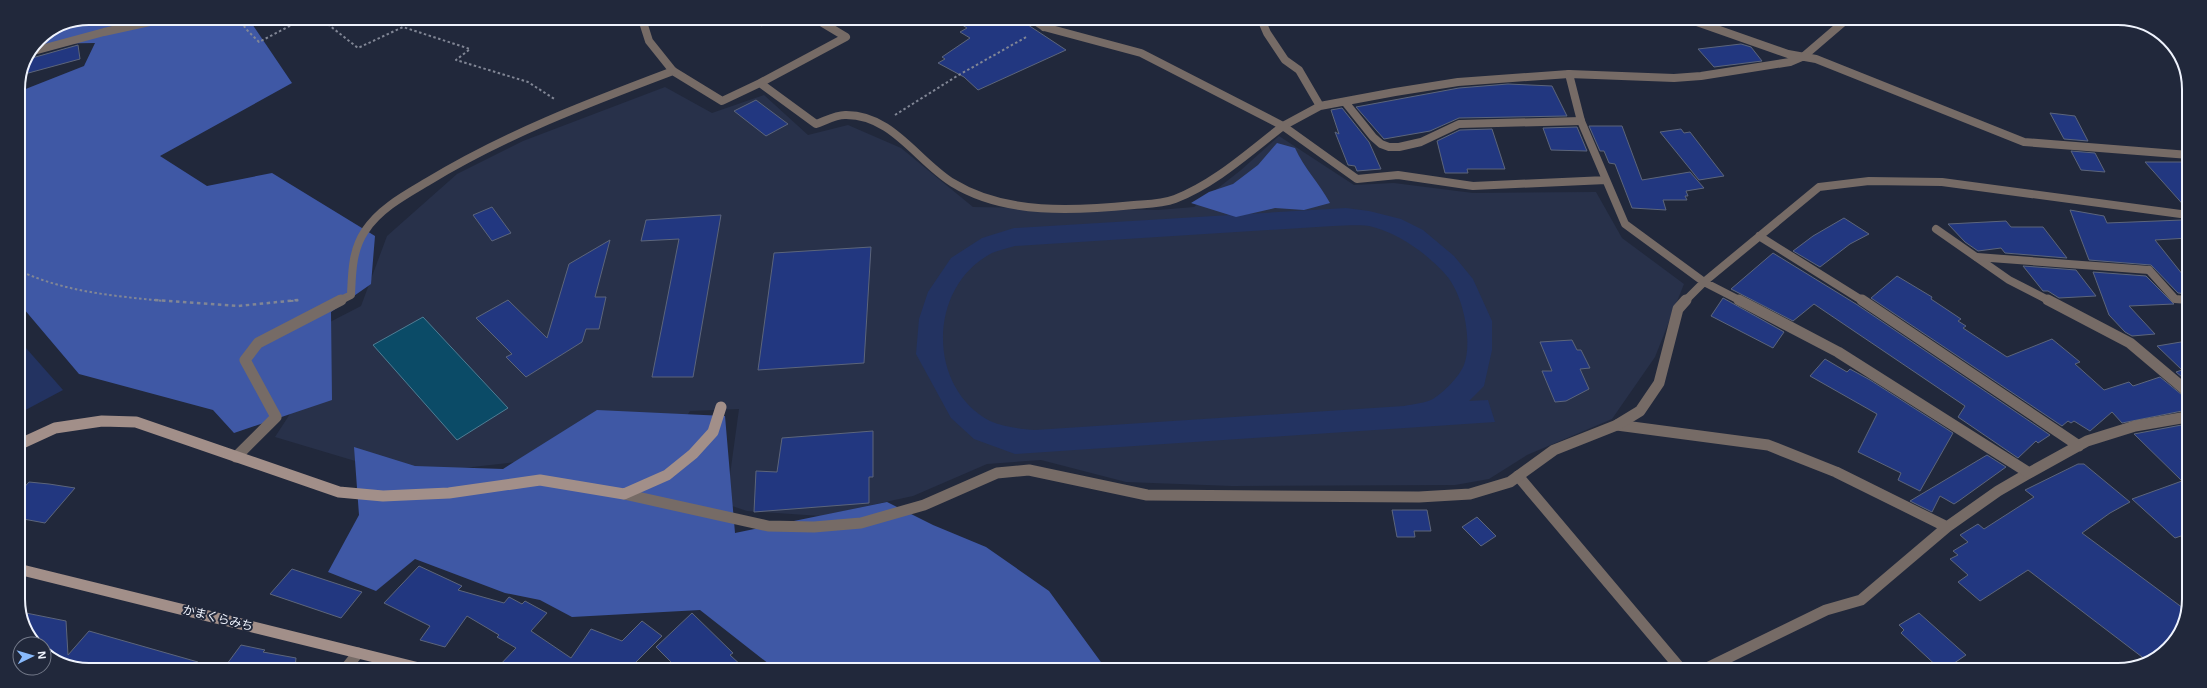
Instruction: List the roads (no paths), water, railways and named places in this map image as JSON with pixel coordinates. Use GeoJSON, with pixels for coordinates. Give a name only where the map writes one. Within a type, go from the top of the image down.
{"type":"FeatureCollection","features":[{"type":"Feature","properties":{"kind":"street"},"geometry":{"type":"LineString","coordinates":[[39,50],[136,25]]}},
{"type":"Feature","properties":{"kind":"street"},"geometry":{"type":"LineString","coordinates":[[644,25],[649,40],[673,71],[722,101],[760,83],[846,37],[826,25]]}},
{"type":"Feature","properties":{"kind":"street"},"geometry":{"type":"LineString","coordinates":[[1041,25],[1141,53],[1283,126],[1357,179],[1398,175],[1473,186],[1606,180]]}},
{"type":"Feature","properties":{"kind":"street"},"geometry":{"type":"LineString","coordinates":[[1044,27],[1048,25]]}},
{"type":"Feature","properties":{"kind":"street"},"geometry":{"type":"LineString","coordinates":[[1264,25],[1285,60],[1299,70],[1320,106]]}},
{"type":"Feature","properties":{"kind":"street"},"geometry":{"type":"LineString","coordinates":[[1705,25],[1788,54],[1816,59],[1958,114],[2024,142],[2182,155]]}},
{"type":"Feature","properties":{"kind":"street"},"geometry":{"type":"LineString","coordinates":[[760,83],[816,124],[844,115],[861,116],[881,124],[906,142],[953,182],[984,197],[1026,206],[1082,208],[1127,206],[1176,199],[1203,187],[1283,126],[1320,106],[1458,82],[1569,74],[1674,78],[1701,76],[1790,62],[1804,56],[1840,25]]}},
{"type":"Feature","properties":{"kind":"street"},"geometry":{"type":"LineString","coordinates":[[236,457],[276,417],[245,360],[258,343],[351,296],[352,265],[359,242],[366,229],[387,207],[449,168],[507,138],[571,109],[673,71]]}},
{"type":"Feature","properties":{"kind":"street"},"geometry":{"type":"LineString","coordinates":[[1569,74],[1581,121],[1625,224],[1704,282],[1838,352],[2029,473]]}},
{"type":"Feature","properties":{"kind":"street"},"geometry":{"type":"LineString","coordinates":[[1344,102],[1379,143],[1390,147],[1423,142],[1445,134],[1458,124],[1581,121]]}},
{"type":"Feature","properties":{"kind":"street"},"geometry":{"type":"LineString","coordinates":[[25,442],[55,428],[102,421],[136,422],[339,492],[382,496],[449,493],[540,480],[624,494],[768,526],[814,527],[861,523],[924,505],[997,473],[1028,470],[1147,495],[1419,497],[1470,494],[1510,482],[1554,450],[1591,434],[1617,425],[1640,411],[1659,383],[1678,309],[1704,282],[1819,187],[1869,181],[1942,182],[2182,214]]}},
{"type":"Feature","properties":{"kind":"street"},"geometry":{"type":"LineString","coordinates":[[1936,229],[2009,280],[2130,343],[2182,387]]}},
{"type":"Feature","properties":{"kind":"street"},"geometry":{"type":"LineString","coordinates":[[1759,236],[1836,283],[2079,446]]}},
{"type":"Feature","properties":{"kind":"street"},"geometry":{"type":"LineString","coordinates":[[1977,257],[2149,270],[2175,299],[2182,300]]}},
{"type":"Feature","properties":{"kind":"street"},"geometry":{"type":"LineString","coordinates":[[624,494],[667,475],[693,454],[713,432],[721,407]]}},
{"type":"Feature","properties":{"kind":"street"},"geometry":{"type":"LineString","coordinates":[[1720,663],[1826,610],[1861,600],[1947,527],[1998,491],[2079,446],[2135,426],[2182,418]]}},
{"type":"Feature","properties":{"kind":"street"},"geometry":{"type":"LineString","coordinates":[[1617,425],[1768,444],[1836,472],[1947,527]]}},
{"type":"Feature","properties":{"kind":"street"},"geometry":{"type":"LineString","coordinates":[[1518,476],[1675,663]]}},
{"type":"Feature","properties":{"kind":"street","name":"かまくらみち"},"geometry":{"type":"LineString","coordinates":[[25,571],[399,663]]}},
{"type":"Feature","properties":{"kind":"street"},"geometry":{"type":"LineString","coordinates":[[350,663],[358,653]]}}]}
